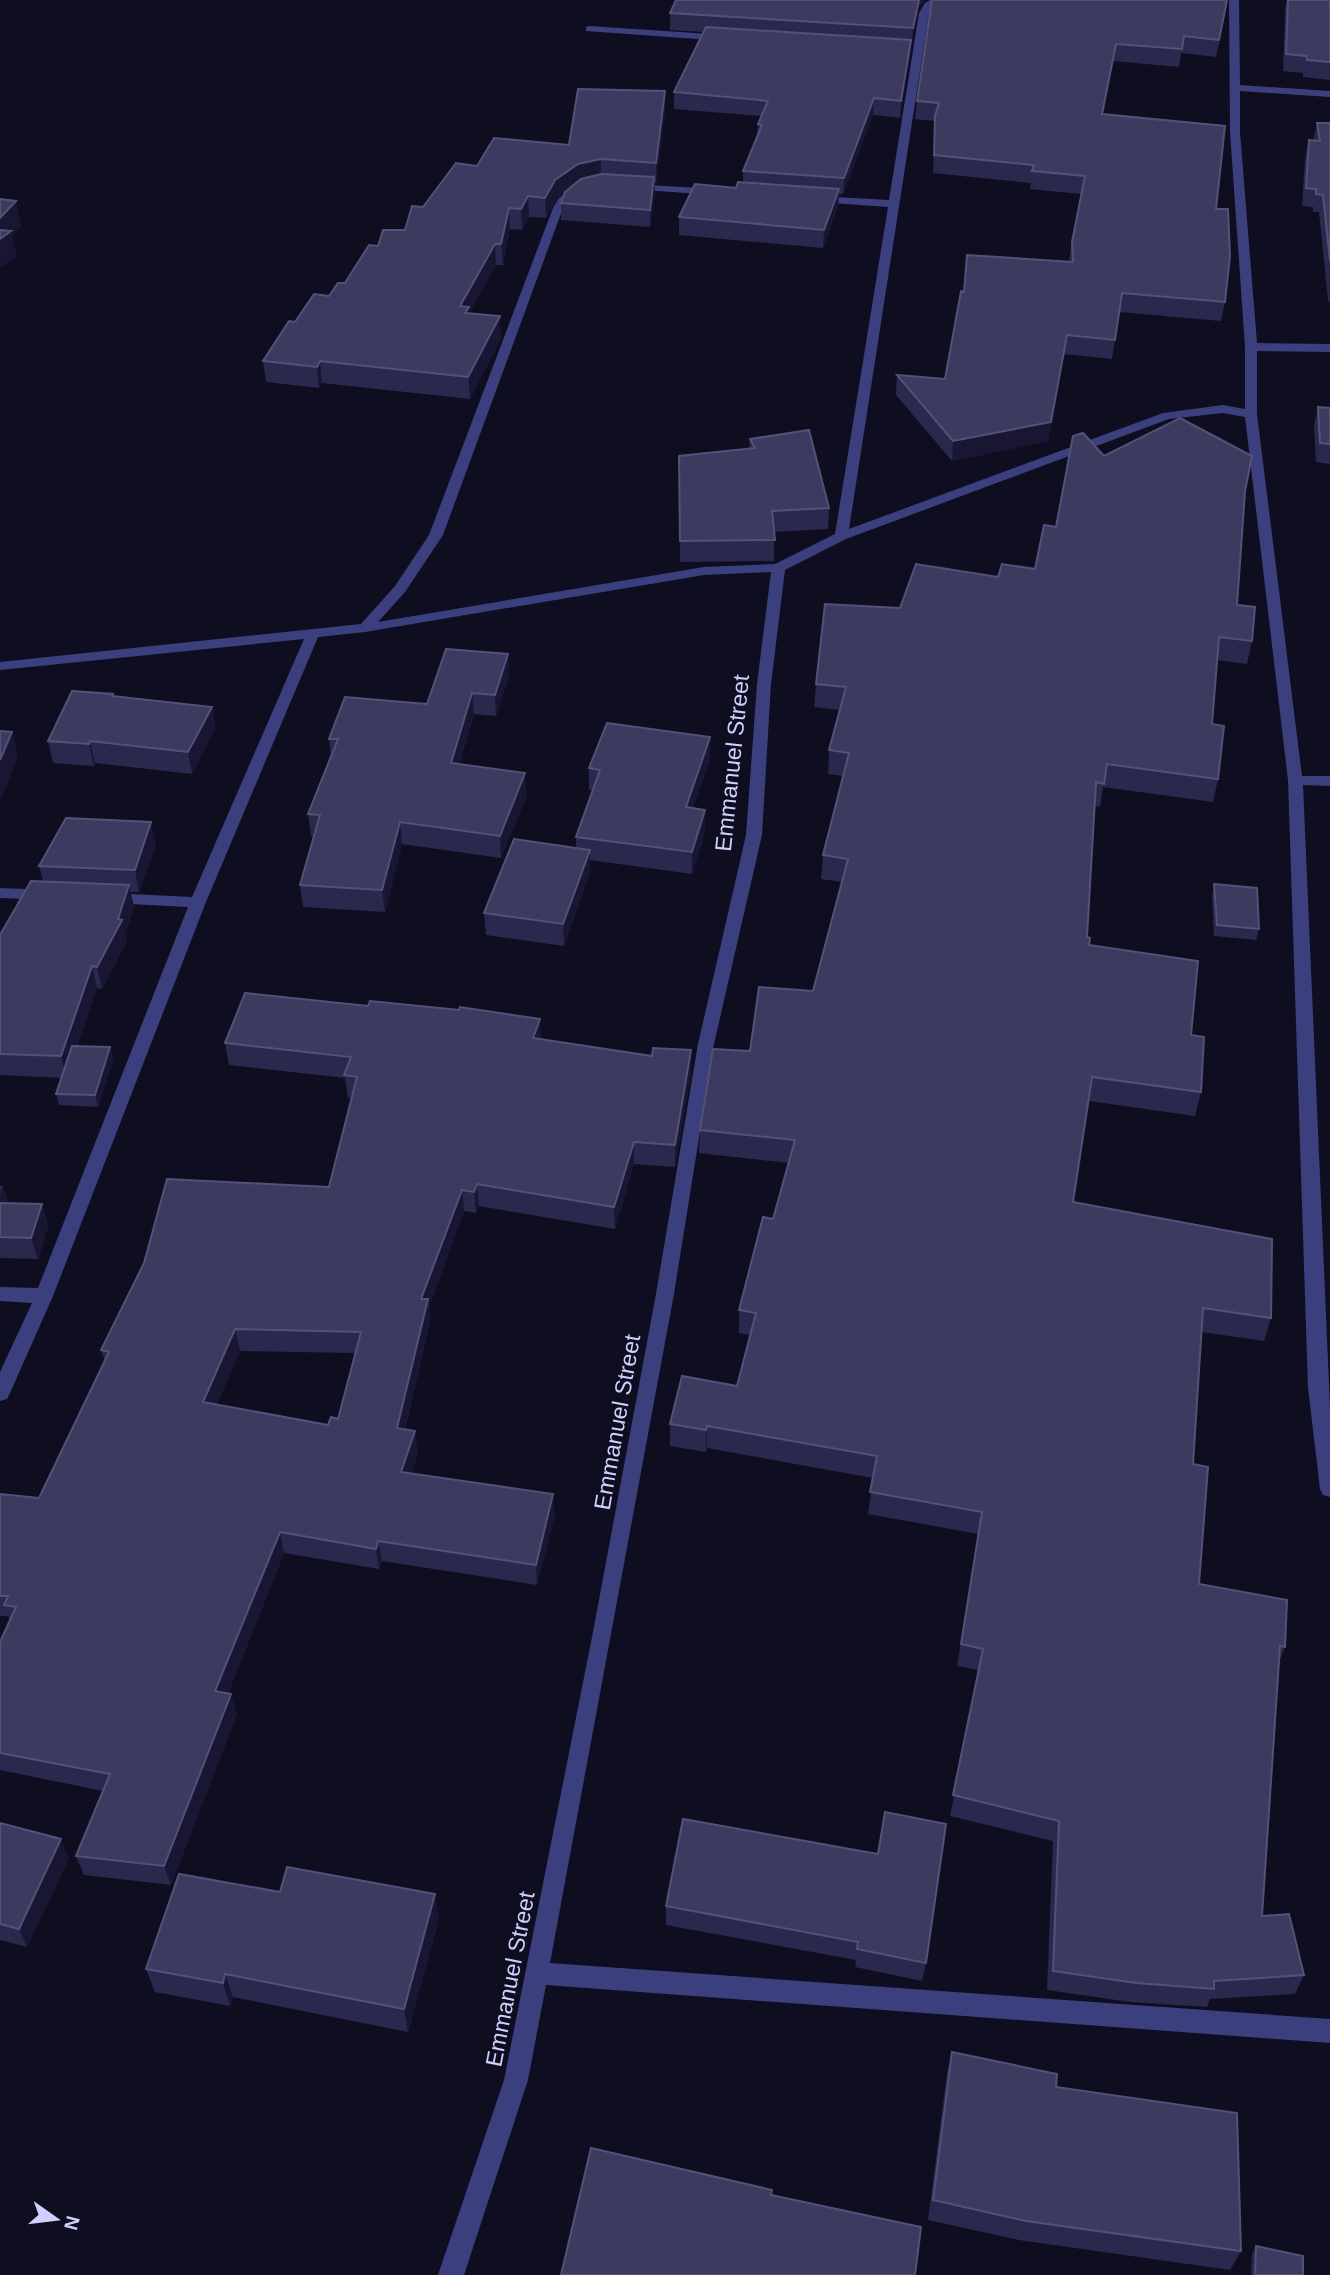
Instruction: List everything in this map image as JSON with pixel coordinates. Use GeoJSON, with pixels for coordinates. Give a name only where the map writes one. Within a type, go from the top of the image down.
{"type":"FeatureCollection","features":[{"type":"Feature","properties":{"kind":"street"},"geometry":{"type":"LineString","coordinates":[[841,536],[924,13],[928,5],[937,0]]}},
{"type":"Feature","properties":{"kind":"street"},"geometry":{"type":"LineString","coordinates":[[1234,0],[1235,132],[1251,347],[1251,414],[1295,780],[1318,1388],[1330,1489]]}},
{"type":"Feature","properties":{"kind":"street"},"geometry":{"type":"LineString","coordinates":[[589,29],[740,39]]}},
{"type":"Feature","properties":{"kind":"street"},"geometry":{"type":"LineString","coordinates":[[904,50],[918,51]]}},
{"type":"Feature","properties":{"kind":"street"},"geometry":{"type":"LineString","coordinates":[[1235,89],[1330,94]]}},
{"type":"Feature","properties":{"kind":"street"},"geometry":{"type":"LineString","coordinates":[[365,628],[400,589],[436,535],[558,208],[566,195],[591,186]]}},
{"type":"Feature","properties":{"kind":"street"},"geometry":{"type":"LineString","coordinates":[[615,186],[726,193]]}},
{"type":"Feature","properties":{"kind":"street"},"geometry":{"type":"LineString","coordinates":[[810,199],[894,204]]}},
{"type":"Feature","properties":{"kind":"street"},"geometry":{"type":"LineString","coordinates":[[1251,347],[1330,348]]}},
{"type":"Feature","properties":{"kind":"street"},"geometry":{"type":"LineString","coordinates":[[0,666],[365,628],[704,571],[778,568],[841,536],[1167,416],[1223,409],[1251,414]]}},
{"type":"Feature","properties":{"kind":"street","name":"Emmanuel Street"},"geometry":{"type":"LineString","coordinates":[[451,2275],[516,2080],[537,1973],[663,1308],[706,1044],[754,835],[764,684],[778,568]]}},
{"type":"Feature","properties":{"kind":"street"},"geometry":{"type":"LineString","coordinates":[[0,1393],[44,1296],[198,902],[313,633]]}},
{"type":"Feature","properties":{"kind":"street"},"geometry":{"type":"LineString","coordinates":[[1295,780],[1330,781]]}},
{"type":"Feature","properties":{"kind":"street"},"geometry":{"type":"LineString","coordinates":[[0,892],[66,896]]}},
{"type":"Feature","properties":{"kind":"street"},"geometry":{"type":"LineString","coordinates":[[92,897],[198,902]]}},
{"type":"Feature","properties":{"kind":"street"},"geometry":{"type":"LineString","coordinates":[[0,1294],[44,1296]]}},
{"type":"Feature","properties":{"kind":"street"},"geometry":{"type":"LineString","coordinates":[[537,1973],[1330,2032]]}},
{"type":"Feature","properties":{"kind":"building"},"geometry":{"type":"Polygon","coordinates":[[[676,0],[919,0],[913,28],[670,13],[676,0]]]}},
{"type":"Feature","properties":{"kind":"building"},"geometry":{"type":"Polygon","coordinates":[[[932,0],[1227,0],[1219,40],[1184,36],[1182,49],[1116,44],[1102,114],[1225,126],[1216,209],[1228,209],[1230,256],[1225,302],[1122,293],[1115,340],[1067,335],[1051,422],[953,441],[897,375],[945,379],[961,291],[964,292],[967,255],[1073,262],[1072,242],[1085,176],[1032,171],[1034,165],[934,155],[935,116],[939,103],[917,101],[932,0]]]}},
{"type":"Feature","properties":{"kind":"building"},"geometry":{"type":"Polygon","coordinates":[[[1288,0],[1330,0],[1330,62],[1307,60],[1306,56],[1286,54],[1288,0]]]}},
{"type":"Feature","properties":{"kind":"building"},"geometry":{"type":"Polygon","coordinates":[[[706,27],[911,40],[901,101],[874,98],[844,178],[743,171],[762,125],[758,124],[768,101],[674,92],[706,27]]]}},
{"type":"Feature","properties":{"kind":"building"},"geometry":{"type":"Polygon","coordinates":[[[578,89],[665,91],[656,163],[601,159],[578,164],[555,180],[545,198],[528,196],[521,209],[509,208],[501,244],[495,244],[460,306],[469,307],[465,313],[500,316],[468,377],[320,361],[317,367],[263,361],[289,321],[295,322],[314,294],[329,296],[338,283],[345,283],[369,245],[378,246],[383,230],[405,230],[412,206],[423,207],[456,163],[477,166],[494,138],[569,145],[578,89]]]}},
{"type":"Feature","properties":{"kind":"building"},"geometry":{"type":"Polygon","coordinates":[[[1317,123],[1330,123],[1330,261],[1323,195],[1316,194],[1316,189],[1306,188],[1309,140],[1320,141],[1317,123]]]}},
{"type":"Feature","properties":{"kind":"building"},"geometry":{"type":"Polygon","coordinates":[[[601,174],[654,177],[650,210],[561,203],[565,192],[581,179],[601,174]]]}},
{"type":"Feature","properties":{"kind":"building"},"geometry":{"type":"Polygon","coordinates":[[[738,182],[839,189],[824,230],[679,217],[695,184],[736,188],[738,182]]]}},
{"type":"Feature","properties":{"kind":"building"},"geometry":{"type":"Polygon","coordinates":[[[0,199],[16,201],[0,218],[0,199]]]}},
{"type":"Feature","properties":{"kind":"building"},"geometry":{"type":"Polygon","coordinates":[[[0,230],[11,231],[0,239],[0,230]]]}},
{"type":"Feature","properties":{"kind":"building"},"geometry":{"type":"Polygon","coordinates":[[[1318,407],[1330,408],[1330,444],[1320,443],[1318,407]]]}},
{"type":"Feature","properties":{"kind":"building"},"geometry":{"type":"Polygon","coordinates":[[[1180,418],[1252,456],[1245,491],[1237,605],[1255,607],[1252,641],[1219,637],[1212,724],[1224,726],[1218,779],[1107,764],[1104,784],[1096,782],[1087,937],[1090,938],[1089,945],[1198,961],[1191,1035],[1204,1037],[1201,1092],[1092,1077],[1073,1202],[1272,1239],[1271,1318],[1203,1308],[1193,1464],[1208,1467],[1199,1584],[1287,1600],[1285,1647],[1280,1646],[1262,1916],[1289,1914],[1304,1975],[1214,1981],[1214,1989],[1136,1983],[1053,1971],[1059,1821],[953,1795],[983,1649],[961,1644],[982,1512],[870,1492],[877,1456],[707,1426],[706,1430],[670,1424],[682,1376],[737,1386],[756,1313],[739,1310],[763,1217],[773,1219],[795,1140],[700,1130],[713,1049],[750,1051],[759,987],[813,991],[848,859],[823,855],[849,753],[829,750],[846,687],[816,684],[825,604],[900,608],[916,564],[998,577],[1002,564],[1035,569],[1044,525],[1056,527],[1073,436],[1083,433],[1104,456],[1180,418]]]}},
{"type":"Feature","properties":{"kind":"building"},"geometry":{"type":"Polygon","coordinates":[[[809,430],[829,508],[772,511],[775,540],[680,541],[679,456],[755,448],[750,439],[809,430]]]}},
{"type":"Feature","properties":{"kind":"building"},"geometry":{"type":"Polygon","coordinates":[[[446,649],[508,654],[495,695],[472,693],[451,763],[525,773],[500,836],[400,822],[382,890],[300,885],[320,815],[308,814],[338,739],[329,739],[345,697],[427,704],[446,649]]]}},
{"type":"Feature","properties":{"kind":"building"},"geometry":{"type":"Polygon","coordinates":[[[72,691],[212,707],[188,752],[90,741],[89,744],[48,741],[72,691]]]}},
{"type":"Feature","properties":{"kind":"building"},"geometry":{"type":"Polygon","coordinates":[[[607,723],[710,737],[686,807],[705,810],[692,852],[576,837],[600,770],[589,768],[607,723]]]}},
{"type":"Feature","properties":{"kind":"building"},"geometry":{"type":"Polygon","coordinates":[[[0,731],[12,732],[0,760],[0,731]]]}},
{"type":"Feature","properties":{"kind":"building"},"geometry":{"type":"Polygon","coordinates":[[[66,818],[151,822],[135,870],[39,866],[66,818]]]}},
{"type":"Feature","properties":{"kind":"building"},"geometry":{"type":"Polygon","coordinates":[[[514,839],[590,850],[563,924],[484,913],[514,839]]]}},
{"type":"Feature","properties":{"kind":"building"},"geometry":{"type":"Polygon","coordinates":[[[31,881],[129,885],[118,919],[122,920],[97,967],[92,966],[61,1056],[0,1054],[0,935],[31,881]]]}},
{"type":"Feature","properties":{"kind":"building"},"geometry":{"type":"Polygon","coordinates":[[[1214,884],[1257,888],[1259,929],[1217,925],[1214,884]]]}},
{"type":"Feature","properties":{"kind":"building"},"geometry":{"type":"Polygon","coordinates":[[[245,993],[368,1006],[370,1001],[459,1010],[460,1007],[540,1019],[533,1038],[652,1056],[653,1048],[691,1050],[675,1145],[634,1142],[614,1207],[477,1184],[474,1192],[462,1190],[421,1299],[428,1299],[397,1428],[415,1431],[401,1472],[553,1494],[536,1565],[378,1541],[376,1549],[280,1532],[215,1691],[231,1694],[164,1866],[76,1856],[110,1774],[0,1753],[0,1642],[16,1607],[4,1605],[8,1596],[0,1596],[0,1494],[39,1498],[109,1352],[101,1350],[144,1263],[167,1179],[329,1187],[357,1077],[344,1075],[351,1057],[225,1043],[245,993]],[[235,1329],[203,1402],[328,1425],[331,1417],[338,1419],[361,1332],[235,1329]]]}},
{"type":"Feature","properties":{"kind":"building"},"geometry":{"type":"Polygon","coordinates":[[[72,1046],[110,1047],[95,1095],[56,1094],[72,1046]]]}},
{"type":"Feature","properties":{"kind":"building"},"geometry":{"type":"Polygon","coordinates":[[[0,1203],[42,1204],[31,1238],[0,1237],[0,1203]]]}},
{"type":"Feature","properties":{"kind":"building"},"geometry":{"type":"Polygon","coordinates":[[[885,1812],[946,1824],[926,1963],[857,1949],[858,1942],[666,1906],[683,1819],[878,1854],[885,1812]]]}},
{"type":"Feature","properties":{"kind":"building"},"geometry":{"type":"Polygon","coordinates":[[[0,1823],[61,1839],[19,1929],[0,1924],[0,1823]]]}},
{"type":"Feature","properties":{"kind":"building"},"geometry":{"type":"Polygon","coordinates":[[[287,1867],[435,1894],[404,2009],[225,1974],[223,1983],[146,1969],[179,1874],[280,1892],[287,1867]]]}},
{"type":"Feature","properties":{"kind":"building"},"geometry":{"type":"Polygon","coordinates":[[[952,2052],[1057,2074],[1056,2087],[1237,2113],[1241,2251],[1026,2221],[933,2200],[952,2052]]]}},
{"type":"Feature","properties":{"kind":"building"},"geometry":{"type":"Polygon","coordinates":[[[591,2148],[772,2190],[771,2195],[921,2227],[915,2275],[561,2275],[591,2148]]]}},
{"type":"Feature","properties":{"kind":"building"},"geometry":{"type":"Polygon","coordinates":[[[1256,2246],[1303,2256],[1303,2275],[1255,2275],[1256,2246]]]}}]}
